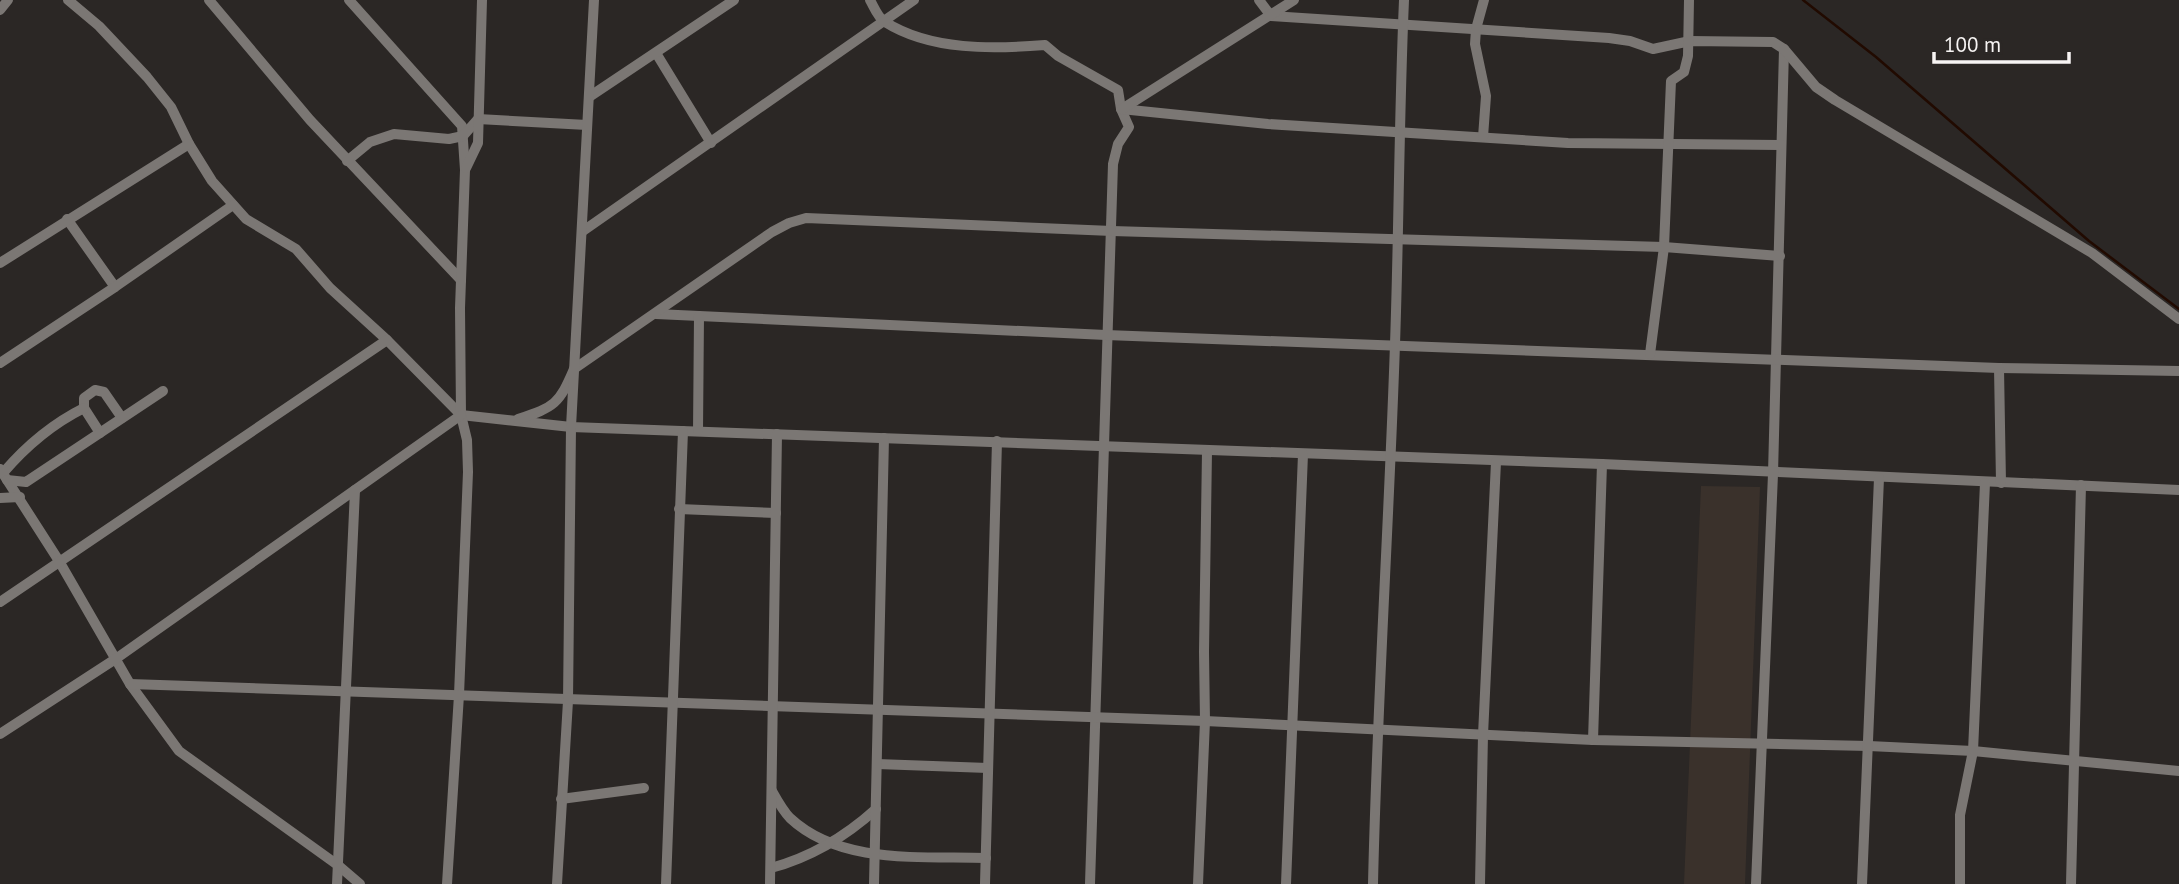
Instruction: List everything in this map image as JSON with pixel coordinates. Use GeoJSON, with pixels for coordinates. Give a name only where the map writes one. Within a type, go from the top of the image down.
{"type":"FeatureCollection","features":[{"type":"Feature","properties":{"kind":"street"},"geometry":{"type":"LineString","coordinates":[[0,10],[8,0]]}},
{"type":"Feature","properties":{"kind":"street"},"geometry":{"type":"LineString","coordinates":[[68,0],[99,26],[147,77],[170,107],[212,181],[246,219],[296,249],[328,286],[387,340],[461,415],[571,427],[1602,464],[1773,474],[2179,490]]}},
{"type":"Feature","properties":{"kind":"street"},"geometry":{"type":"LineString","coordinates":[[209,0],[310,120],[461,280]]}},
{"type":"Feature","properties":{"kind":"street"},"geometry":{"type":"LineString","coordinates":[[349,0],[462,126],[466,170],[461,280],[461,415],[467,440],[468,472],[459,695],[447,884]]}},
{"type":"Feature","properties":{"kind":"street"},"geometry":{"type":"LineString","coordinates":[[466,170],[478,143],[482,0]]}},
{"type":"Feature","properties":{"kind":"street"},"geometry":{"type":"LineString","coordinates":[[557,884],[568,701],[571,427],[594,0]]}},
{"type":"Feature","properties":{"kind":"street"},"geometry":{"type":"LineString","coordinates":[[589,97],[734,0]]}},
{"type":"Feature","properties":{"kind":"street"},"geometry":{"type":"LineString","coordinates":[[870,0],[883,21],[928,41],[1004,48],[1045,45],[1058,56],[1118,90],[1121,109],[1129,127],[1118,144],[1113,163],[1090,884]]}},
{"type":"Feature","properties":{"kind":"street"},"geometry":{"type":"LineString","coordinates":[[583,230],[914,0]]}},
{"type":"Feature","properties":{"kind":"street"},"geometry":{"type":"LineString","coordinates":[[1259,0],[1271,16],[1609,38],[1630,41],[1653,49],[1690,41],[1773,42],[1784,49],[1811,81],[1835,100],[2092,253],[2179,319]]}},
{"type":"Feature","properties":{"kind":"street"},"geometry":{"type":"LineString","coordinates":[[1121,109],[1294,0]]}},
{"type":"Feature","properties":{"kind":"street"},"geometry":{"type":"LineString","coordinates":[[1373,884],[1376,731],[1395,344],[1398,133],[1405,0]]}},
{"type":"Feature","properties":{"kind":"street"},"geometry":{"type":"LineString","coordinates":[[1483,137],[1486,96],[1476,51],[1476,29],[1484,0]]}},
{"type":"Feature","properties":{"kind":"street"},"geometry":{"type":"LineString","coordinates":[[1650,354],[1664,247],[1671,81],[1684,72],[1690,41],[1689,0]]}},
{"type":"Feature","properties":{"kind":"street"},"geometry":{"type":"LineString","coordinates":[[1756,884],[1773,474],[1784,49]]}},
{"type":"Feature","properties":{"kind":"street"},"geometry":{"type":"LineString","coordinates":[[656,53],[711,143]]}},
{"type":"Feature","properties":{"kind":"street"},"geometry":{"type":"LineString","coordinates":[[1121,109],[1268,124],[1398,133],[1568,142],[1781,145]]}},
{"type":"Feature","properties":{"kind":"street"},"geometry":{"type":"LineString","coordinates":[[347,161],[370,142],[394,134],[449,139],[463,136],[478,119]]}},
{"type":"Feature","properties":{"kind":"street"},"geometry":{"type":"LineString","coordinates":[[478,119],[587,125]]}},
{"type":"Feature","properties":{"kind":"street"},"geometry":{"type":"LineString","coordinates":[[0,263],[189,144]]}},
{"type":"Feature","properties":{"kind":"street"},"geometry":{"type":"LineString","coordinates":[[0,363],[115,288],[233,205]]}},
{"type":"Feature","properties":{"kind":"street"},"geometry":{"type":"LineString","coordinates":[[513,421],[546,410],[563,395],[574,369],[772,232],[806,218],[1112,231],[1664,247],[1780,256]]}},
{"type":"Feature","properties":{"kind":"street"},"geometry":{"type":"LineString","coordinates":[[67,219],[115,288]]}},
{"type":"Feature","properties":{"kind":"street"},"geometry":{"type":"LineString","coordinates":[[656,314],[1107,335],[1999,368],[2179,371]]}},
{"type":"Feature","properties":{"kind":"street"},"geometry":{"type":"LineString","coordinates":[[698,431],[699,316]]}},
{"type":"Feature","properties":{"kind":"street"},"geometry":{"type":"LineString","coordinates":[[0,602],[387,340]]}},
{"type":"Feature","properties":{"kind":"street"},"geometry":{"type":"LineString","coordinates":[[1999,368],[2001,483]]}},
{"type":"Feature","properties":{"kind":"street"},"geometry":{"type":"LineString","coordinates":[[100,433],[84,408],[84,398],[95,390],[104,392],[122,418]]}},
{"type":"Feature","properties":{"kind":"street"},"geometry":{"type":"LineString","coordinates":[[3,474],[26,482],[163,391]]}},
{"type":"Feature","properties":{"kind":"street"},"geometry":{"type":"LineString","coordinates":[[3,474],[34,440],[84,408]]}},
{"type":"Feature","properties":{"kind":"street"},"geometry":{"type":"LineString","coordinates":[[0,734],[117,658],[461,415]]}},
{"type":"Feature","properties":{"kind":"street"},"geometry":{"type":"LineString","coordinates":[[666,884],[683,431]]}},
{"type":"Feature","properties":{"kind":"street"},"geometry":{"type":"LineString","coordinates":[[770,884],[777,434]]}},
{"type":"Feature","properties":{"kind":"street"},"geometry":{"type":"LineString","coordinates":[[874,884],[884,438]]}},
{"type":"Feature","properties":{"kind":"street"},"geometry":{"type":"LineString","coordinates":[[985,884],[997,441]]}},
{"type":"Feature","properties":{"kind":"street"},"geometry":{"type":"LineString","coordinates":[[1198,884],[1205,721],[1207,451]]}},
{"type":"Feature","properties":{"kind":"street"},"geometry":{"type":"LineString","coordinates":[[1286,884],[1303,454]]}},
{"type":"Feature","properties":{"kind":"street"},"geometry":{"type":"LineString","coordinates":[[1480,884],[1483,735],[1496,461]]}},
{"type":"Feature","properties":{"kind":"street"},"geometry":{"type":"LineString","coordinates":[[1592,740],[1602,464]]}},
{"type":"Feature","properties":{"kind":"street"},"geometry":{"type":"LineString","coordinates":[[3,474],[59,561],[130,684],[179,751],[360,884]]}},
{"type":"Feature","properties":{"kind":"street"},"geometry":{"type":"LineString","coordinates":[[1862,884],[1879,478]]}},
{"type":"Feature","properties":{"kind":"street"},"geometry":{"type":"LineString","coordinates":[[1960,884],[1960,815],[1973,751],[1985,482]]}},
{"type":"Feature","properties":{"kind":"street"},"geometry":{"type":"LineString","coordinates":[[2071,884],[2081,485]]}},
{"type":"Feature","properties":{"kind":"street"},"geometry":{"type":"LineString","coordinates":[[337,884],[355,491]]}},
{"type":"Feature","properties":{"kind":"street"},"geometry":{"type":"LineString","coordinates":[[0,498],[20,497]]}},
{"type":"Feature","properties":{"kind":"street"},"geometry":{"type":"LineString","coordinates":[[679,509],[776,513]]}},
{"type":"Feature","properties":{"kind":"street"},"geometry":{"type":"LineString","coordinates":[[130,684],[1205,721],[1592,740],[1869,746],[1973,751],[2179,771]]}},
{"type":"Feature","properties":{"kind":"street"},"geometry":{"type":"LineString","coordinates":[[877,764],[988,768]]}},
{"type":"Feature","properties":{"kind":"street"},"geometry":{"type":"LineString","coordinates":[[561,799],[644,788]]}},
{"type":"Feature","properties":{"kind":"street"},"geometry":{"type":"LineString","coordinates":[[772,792],[789,817],[815,837],[831,844],[875,854],[986,858]]}},
{"type":"Feature","properties":{"kind":"street"},"geometry":{"type":"LineString","coordinates":[[771,868],[795,862],[831,844],[849,833],[876,809]]}},
{"type":"Feature","properties":{"kind":"shaded area"},"geometry":{"type":"Polygon","coordinates":[[[1701,486],[1760,487],[1745,884],[1684,884],[1701,486]]]}},
{"type":"Feature","properties":{"kind":"waterway"},"geometry":{"type":"LineString","coordinates":[[1803,0],[1876,57],[2089,241],[2179,309]]}}]}
